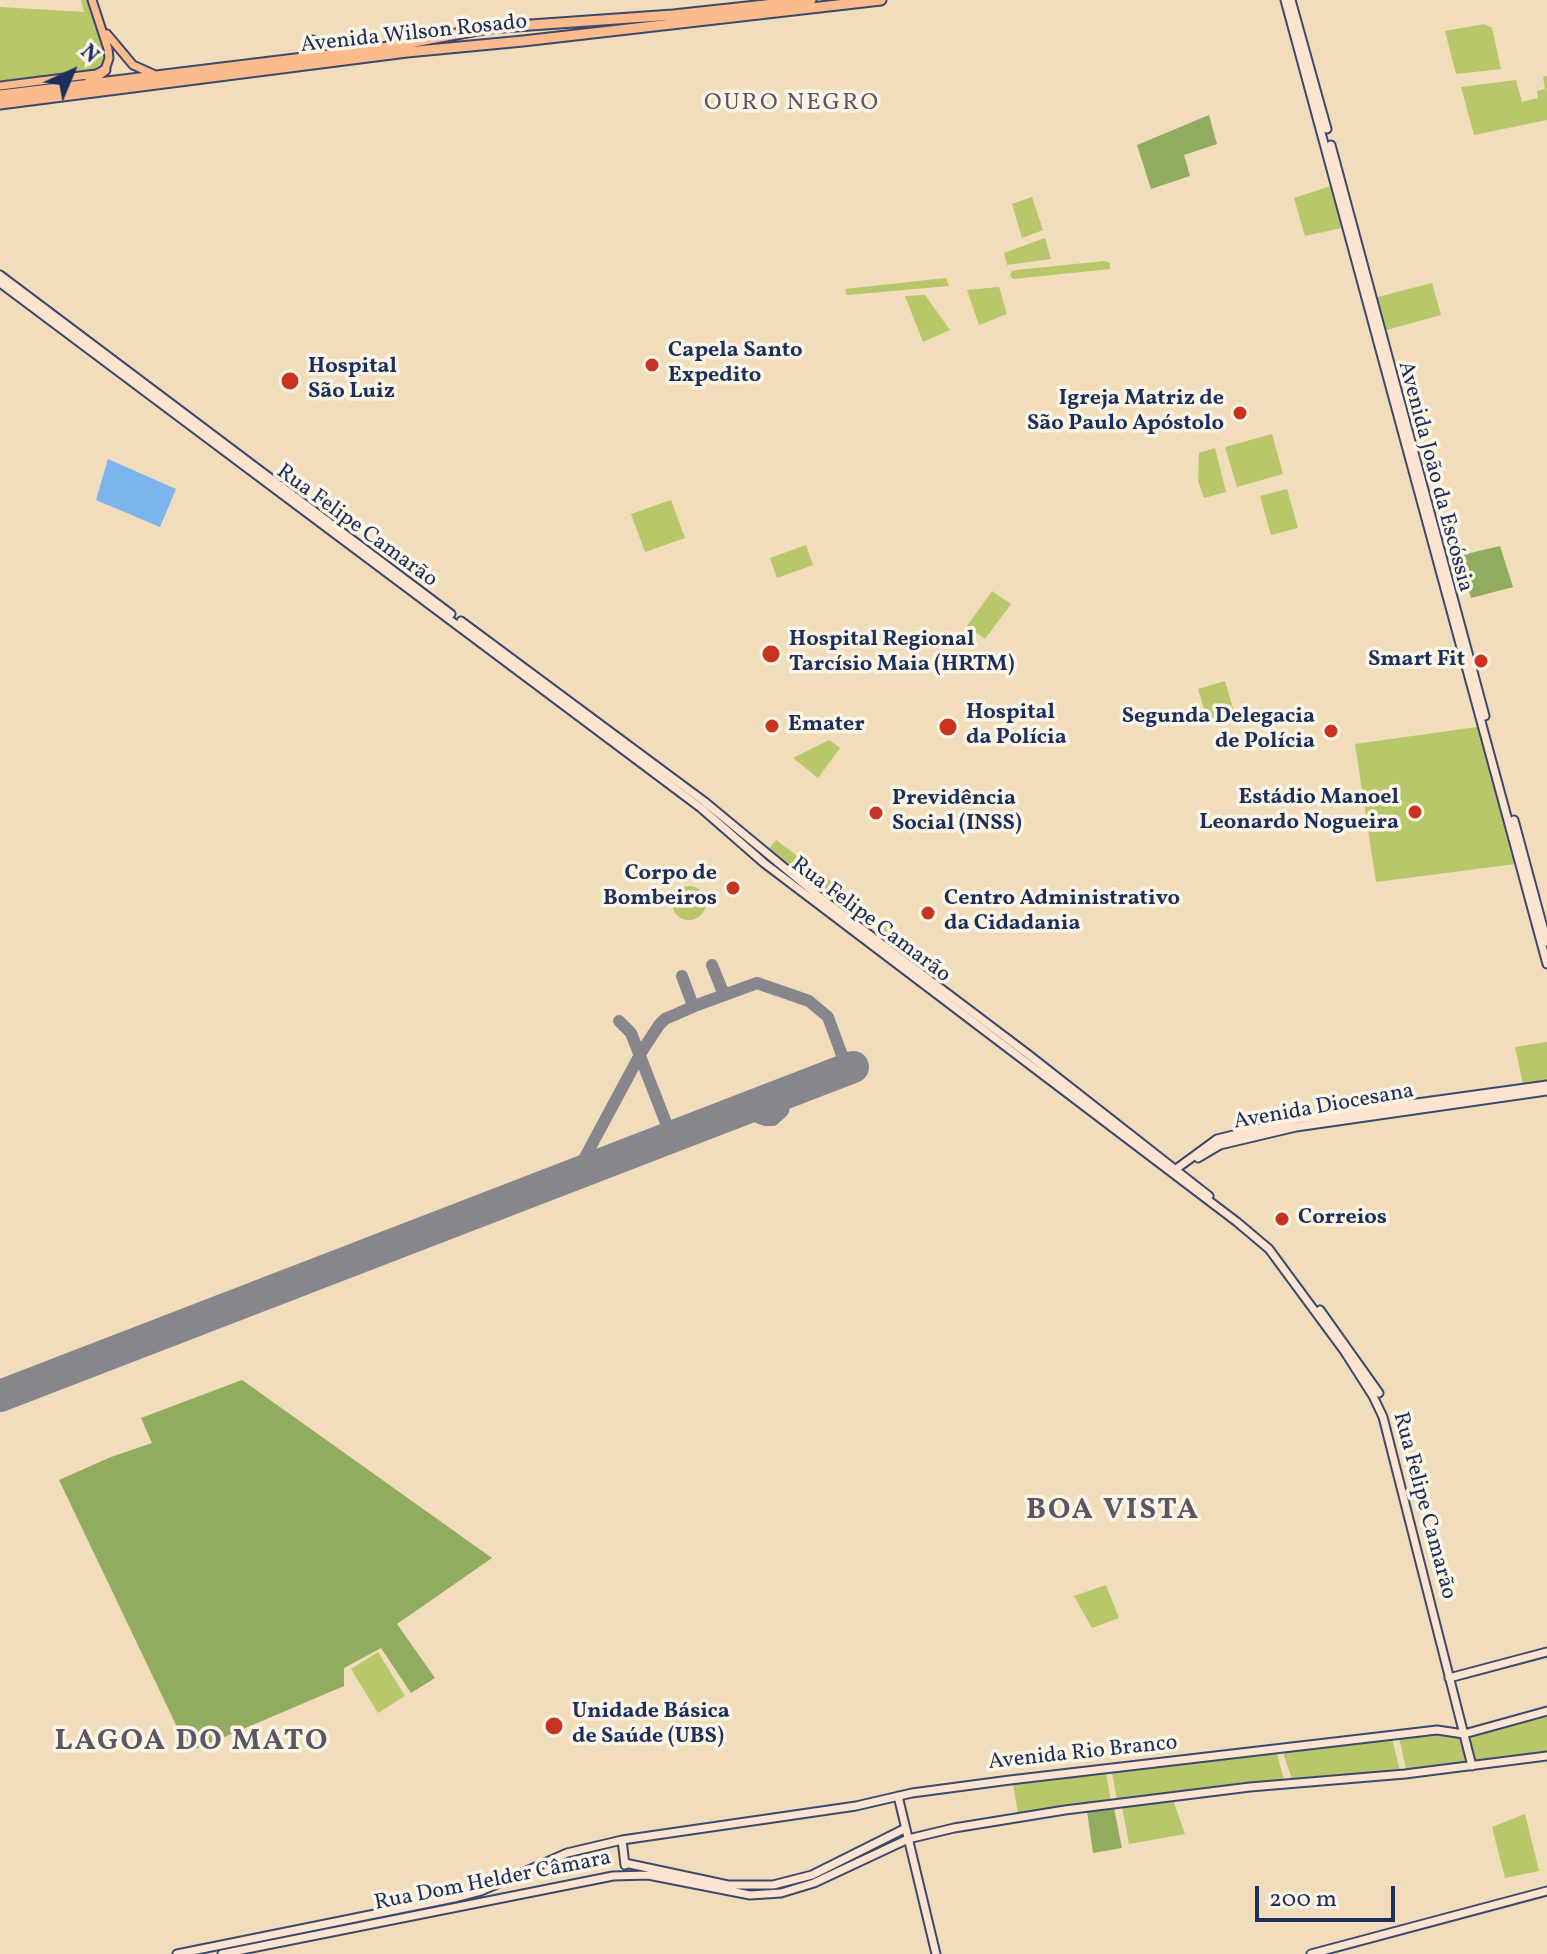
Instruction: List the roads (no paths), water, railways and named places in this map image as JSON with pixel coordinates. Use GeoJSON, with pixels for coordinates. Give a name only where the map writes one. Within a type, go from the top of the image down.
{"type":"FeatureCollection","features":[{"type":"Feature","properties":{"kind":"highway","name":"Avenida Wilson Rosado"},"geometry":{"type":"LineString","coordinates":[[0,95],[321,57],[488,28],[673,15],[811,0]]}},
{"type":"Feature","properties":{"kind":"highway","name":"Avenida Wilson Rosado"},"geometry":{"type":"LineString","coordinates":[[0,104],[195,78],[881,0]]}},
{"type":"Feature","properties":{"kind":"highway"},"geometry":{"type":"LineString","coordinates":[[521,25],[513,36],[523,41]]}},
{"type":"Feature","properties":{"kind":"highway"},"geometry":{"type":"LineString","coordinates":[[488,28],[497,34],[491,44]]}},
{"type":"Feature","properties":{"kind":"highway"},"geometry":{"type":"LineString","coordinates":[[313,41],[311,50],[321,57]]}},
{"type":"Feature","properties":{"kind":"highway"},"geometry":{"type":"LineString","coordinates":[[274,62],[292,52]]}},
{"type":"Feature","properties":{"kind":"highway"},"geometry":{"type":"LineString","coordinates":[[87,84],[105,70]]}},
{"type":"Feature","properties":{"kind":"highway"},"geometry":{"type":"LineString","coordinates":[[24,91],[40,81]]}},
{"type":"Feature","properties":{"kind":"main road"},"geometry":{"type":"LineString","coordinates":[[0,86],[96,74],[105,70],[109,58],[92,0]]}},
{"type":"Feature","properties":{"kind":"main road","name":"Avenida João da Escóssia"},"geometry":{"type":"LineString","coordinates":[[1288,0],[1547,942]]}},
{"type":"Feature","properties":{"kind":"main road","name":"Avenida João da Escóssia"},"geometry":{"type":"LineString","coordinates":[[1288,0],[1547,964]]}},
{"type":"Feature","properties":{"kind":"main road"},"geometry":{"type":"LineString","coordinates":[[103,29],[133,65],[149,74],[158,75]]}},
{"type":"Feature","properties":{"kind":"main road","name":"Rua Felipe Camarão"},"geometry":{"type":"LineString","coordinates":[[0,275],[705,802],[828,909],[1108,1125],[1174,1171]]}},
{"type":"Feature","properties":{"kind":"main road","name":"Rua Felipe Camarão"},"geometry":{"type":"LineString","coordinates":[[0,283],[715,820],[752,853],[1043,1065],[1121,1126],[1271,1248],[1379,1393]]}},
{"type":"Feature","properties":{"kind":"main road"},"geometry":{"type":"LineString","coordinates":[[43,316],[43,308],[74,328]]}},
{"type":"Feature","properties":{"kind":"main road"},"geometry":{"type":"LineString","coordinates":[[171,412],[180,416],[180,410]]}},
{"type":"Feature","properties":{"kind":"main road"},"geometry":{"type":"LineString","coordinates":[[200,433],[201,428],[209,432]]}},
{"type":"Feature","properties":{"kind":"main road"},"geometry":{"type":"LineString","coordinates":[[480,643],[506,662],[511,658]]}},
{"type":"Feature","properties":{"kind":"main road"},"geometry":{"type":"LineString","coordinates":[[715,820],[731,833],[736,829]]}},
{"type":"Feature","properties":{"kind":"main road"},"geometry":{"type":"LineString","coordinates":[[752,853],[748,847],[750,843],[764,853]]}},
{"type":"Feature","properties":{"kind":"main road"},"geometry":{"type":"LineString","coordinates":[[1024,1060],[1047,1073],[1043,1065]]}},
{"type":"Feature","properties":{"kind":"main road"},"geometry":{"type":"LineString","coordinates":[[1060,1087],[1054,1082],[1056,1079],[1071,1087]]}},
{"type":"Feature","properties":{"kind":"main road","name":"Avenida Diocesana"},"geometry":{"type":"LineString","coordinates":[[1174,1171],[1220,1145],[1335,1116],[1547,1088]]}},
{"type":"Feature","properties":{"kind":"main road"},"geometry":{"type":"LineString","coordinates":[[1108,1125],[1126,1135],[1121,1126]]}},
{"type":"Feature","properties":{"kind":"main road","name":"Rua Felipe Camarão"},"geometry":{"type":"LineString","coordinates":[[1347,1351],[1383,1417],[1472,1766]]}},
{"type":"Feature","properties":{"kind":"main road"},"geometry":{"type":"LineString","coordinates":[[1449,1678],[1547,1652]]}},
{"type":"Feature","properties":{"kind":"main road","name":"Avenida Rio Branco"},"geometry":{"type":"LineString","coordinates":[[622,1840],[856,1806],[896,1797],[1396,1734],[1442,1730],[1464,1734],[1547,1711]]}},
{"type":"Feature","properties":{"kind":"main road"},"geometry":{"type":"LineString","coordinates":[[907,1840],[954,1828],[1065,1810],[1547,1756]]}},
{"type":"Feature","properties":{"kind":"main road"},"geometry":{"type":"LineString","coordinates":[[896,1797],[907,1840]]}},
{"type":"Feature","properties":{"kind":"main road"},"geometry":{"type":"LineString","coordinates":[[896,1797],[934,1954]]}},
{"type":"Feature","properties":{"kind":"main road","name":"Rua Dom Helder Câmara"},"geometry":{"type":"LineString","coordinates":[[625,1863],[728,1885],[773,1885],[812,1875],[902,1830]]}},
{"type":"Feature","properties":{"kind":"main road"},"geometry":{"type":"LineString","coordinates":[[622,1840],[627,1874]]}},
{"type":"Feature","properties":{"kind":"main road","name":"Rua Dom Helder Câmara"},"geometry":{"type":"LineString","coordinates":[[177,1954],[475,1893],[567,1853],[622,1840]]}},
{"type":"Feature","properties":{"kind":"main road","name":"Rua Dom Helder Câmara"},"geometry":{"type":"LineString","coordinates":[[222,1954],[627,1874],[648,1875],[750,1895],[781,1893],[814,1883],[907,1840]]}},
{"type":"Feature","properties":{"kind":"main road"},"geometry":{"type":"LineString","coordinates":[[1311,1954],[1547,1891]]}},
{"type":"Feature","properties":{"kind":"water"},"geometry":{"type":"Polygon","coordinates":[[[108,459],[176,489],[160,527],[96,500],[108,459]]]}},
{"type":"Feature","properties":{"kind":"place","name":"Capela Santo Expedito"},"geometry":{"type":"Point","coordinates":[652,365]}},
{"type":"Feature","properties":{"kind":"place","name":"Hospital São Luiz"},"geometry":{"type":"Point","coordinates":[290,381]}},
{"type":"Feature","properties":{"kind":"place","name":"Igreja Matriz de São Paulo Apóstolo"},"geometry":{"type":"Point","coordinates":[1240,413]}},
{"type":"Feature","properties":{"kind":"place","name":"Hospital Regional Tarcísio Maia (HRTM)"},"geometry":{"type":"Point","coordinates":[771,654]}},
{"type":"Feature","properties":{"kind":"place","name":"Smart Fit"},"geometry":{"type":"Point","coordinates":[1481,661]}},
{"type":"Feature","properties":{"kind":"place","name":"Emater"},"geometry":{"type":"Point","coordinates":[772,726]}},
{"type":"Feature","properties":{"kind":"place","name":"Hospital da Polícia"},"geometry":{"type":"Point","coordinates":[948,727]}},
{"type":"Feature","properties":{"kind":"place","name":"Segunda Delegacia de Polícia"},"geometry":{"type":"Point","coordinates":[1331,731]}},
{"type":"Feature","properties":{"kind":"place","name":"Estádio Manoel Leonardo Nogueira"},"geometry":{"type":"Point","coordinates":[1415,812]}},
{"type":"Feature","properties":{"kind":"place","name":"Previdência Social (INSS)"},"geometry":{"type":"Point","coordinates":[876,813]}},
{"type":"Feature","properties":{"kind":"place","name":"Corpo de Bombeiros"},"geometry":{"type":"Point","coordinates":[733,888]}},
{"type":"Feature","properties":{"kind":"place","name":"Centro Administrativo da Cidadania"},"geometry":{"type":"Point","coordinates":[928,913]}},
{"type":"Feature","properties":{"kind":"place","name":"Correios"},"geometry":{"type":"Point","coordinates":[1282,1219]}},
{"type":"Feature","properties":{"kind":"place","name":"Unidade Básica de Saúde (UBS)"},"geometry":{"type":"Point","coordinates":[554,1726]}},
{"type":"Feature","properties":{"kind":"district","name":"OURO NEGRO"},"geometry":{"type":"Point","coordinates":[792,105]}},
{"type":"Feature","properties":{"kind":"district","name":"BOA VISTA"},"geometry":{"type":"Point","coordinates":[1113,1512]}},
{"type":"Feature","properties":{"kind":"district","name":"LAGOA DO MATO"},"geometry":{"type":"Point","coordinates":[192,1743]}}]}
